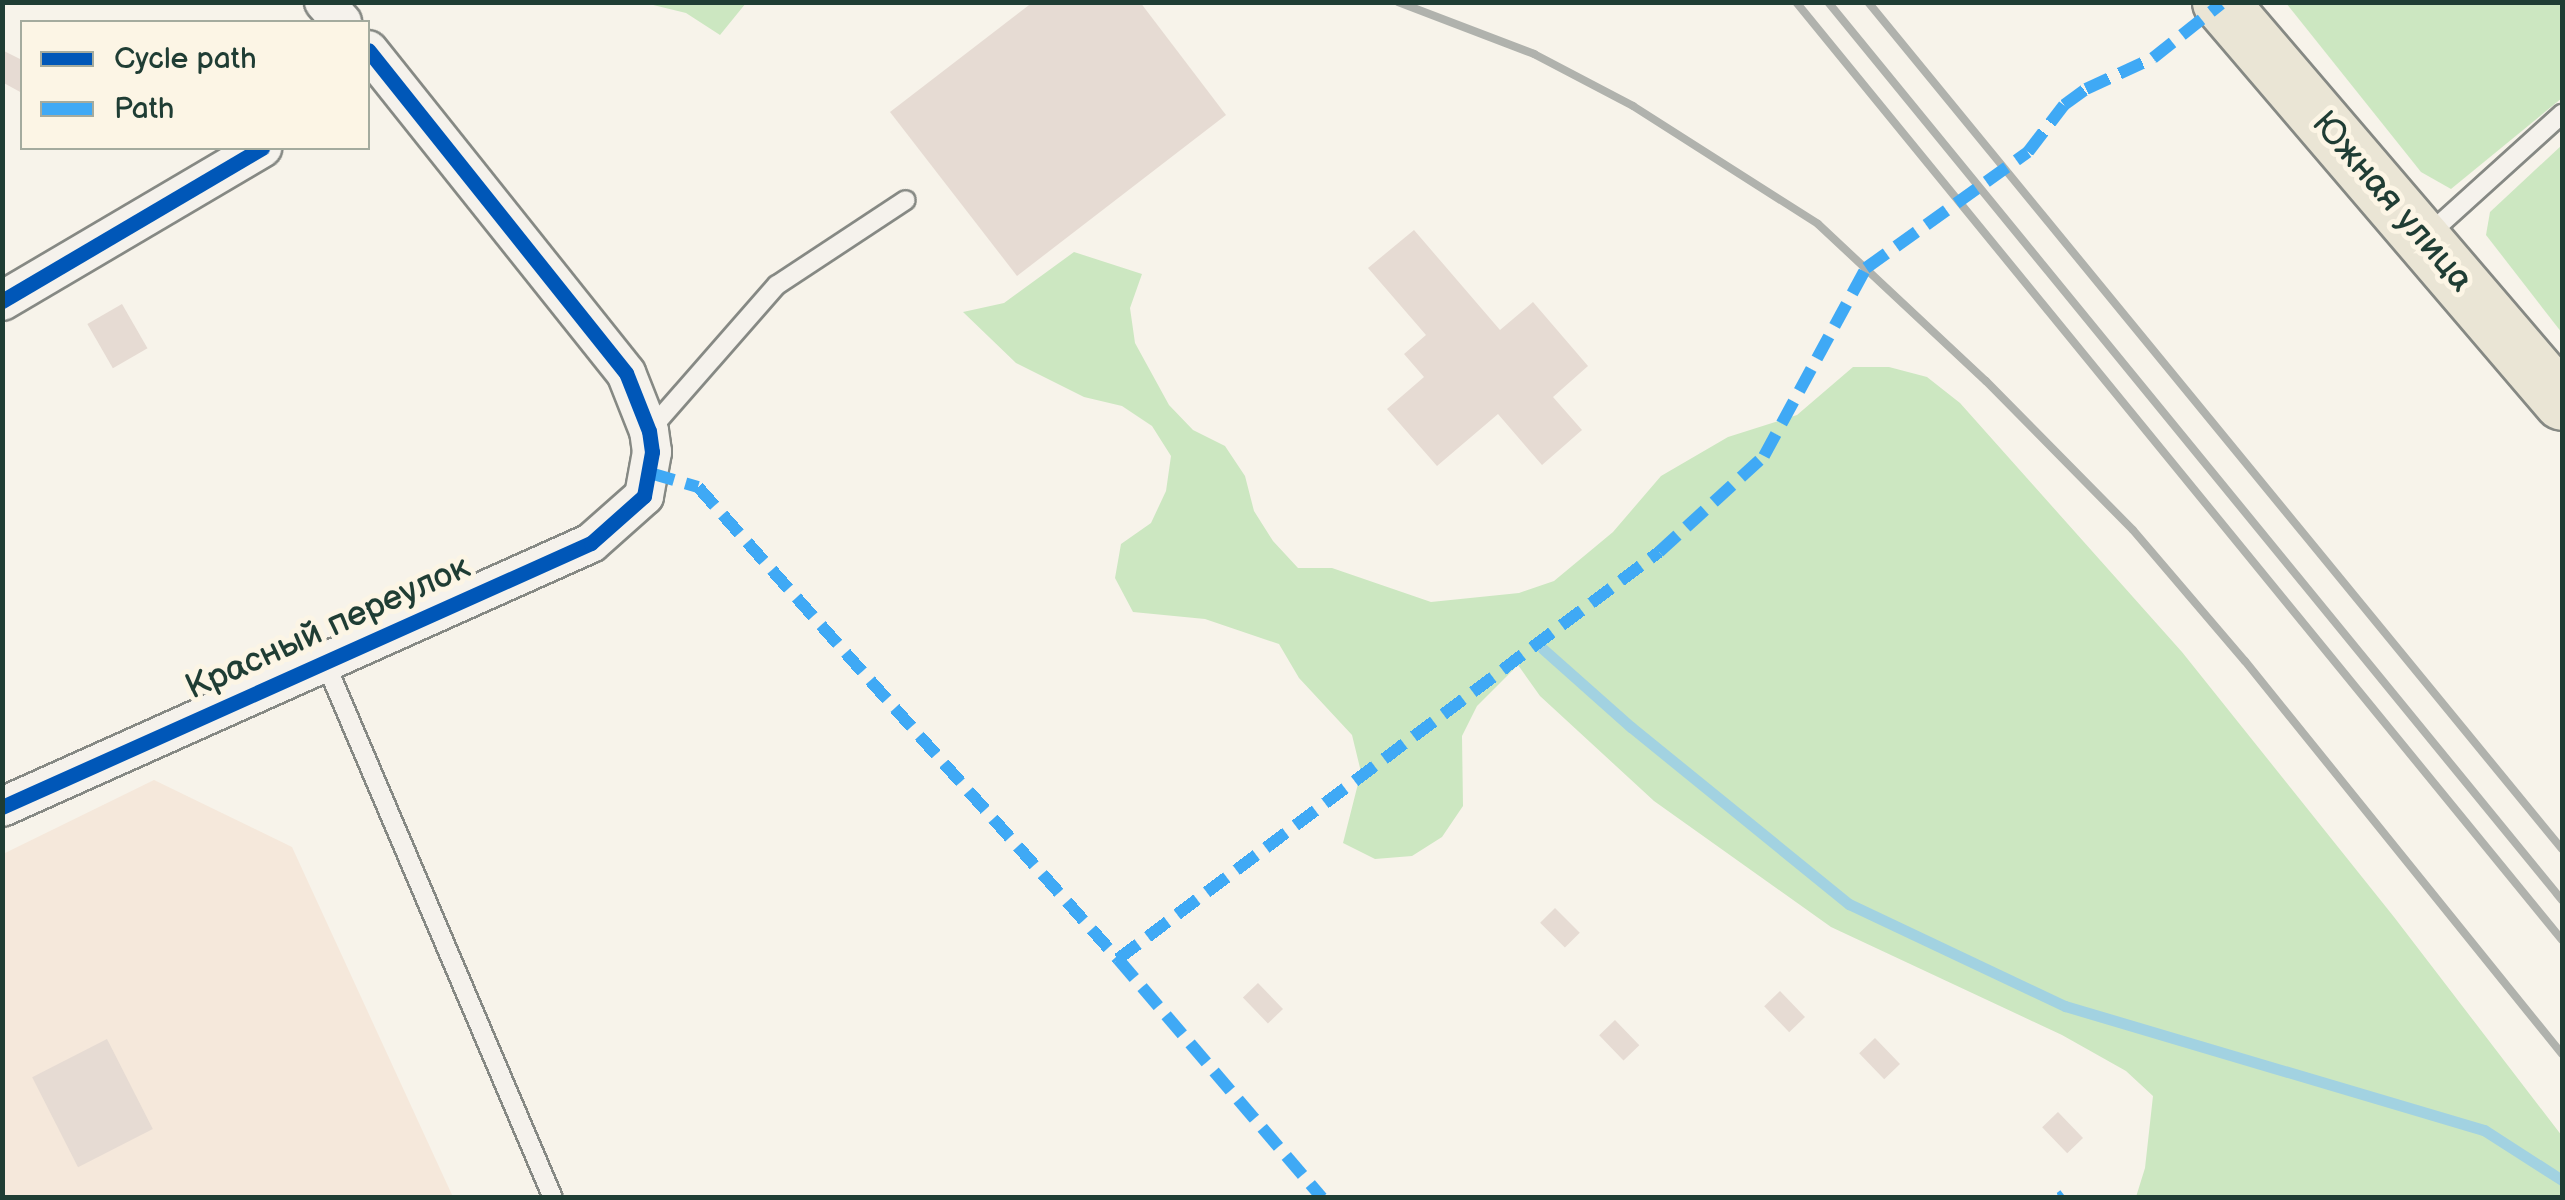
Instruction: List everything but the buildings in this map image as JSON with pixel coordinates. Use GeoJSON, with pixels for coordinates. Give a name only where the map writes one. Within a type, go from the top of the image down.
{"type":"FeatureCollection","features":[{"type":"Feature","properties":{"kind":"main road","name":"Южная улица"},"geometry":{"type":"LineString","coordinates":[[2221,3],[2562,402]]}},
{"type":"Feature","properties":{"kind":"street"},"geometry":{"type":"LineString","coordinates":[[375,70],[626,373],[649,431]]}},
{"type":"Feature","properties":{"kind":"street"},"geometry":{"type":"LineString","coordinates":[[2,300],[259,150]]}},
{"type":"Feature","properties":{"kind":"street","name":"Красный переулок"},"geometry":{"type":"LineString","coordinates":[[2,807],[590,543],[644,496],[650,473],[649,431]]}},
{"type":"Feature","properties":{"kind":"lane"},"geometry":{"type":"LineString","coordinates":[[2424,238],[2562,114]]}},
{"type":"Feature","properties":{"kind":"lane"},"geometry":{"type":"LineString","coordinates":[[649,431],[777,284],[906,200]]}},
{"type":"Feature","properties":{"kind":"lane"},"geometry":{"type":"LineString","coordinates":[[326,662],[553,1198]]}},
{"type":"Feature","properties":{"kind":"shaded area"},"geometry":{"type":"Polygon","coordinates":[[[154,780],[292,847],[453,1197],[3,1198],[3,854],[154,780]]]}},
{"type":"Feature","properties":{"kind":"green space"},"geometry":{"type":"Polygon","coordinates":[[[645,3],[746,3],[720,35],[686,13],[645,3]]]}},
{"type":"Feature","properties":{"kind":"green space"},"geometry":{"type":"Polygon","coordinates":[[[2286,3],[2560,3],[2562,98],[2451,189],[2421,172],[2286,3]]]}},
{"type":"Feature","properties":{"kind":"green space"},"geometry":{"type":"Polygon","coordinates":[[[2562,145],[2562,333],[2486,235],[2490,212],[2562,145]]]}},
{"type":"Feature","properties":{"kind":"green space"},"geometry":{"type":"Polygon","coordinates":[[[1074,252],[1142,274],[1130,308],[1135,343],[1169,405],[1193,430],[1225,446],[1245,476],[1254,511],[1273,541],[1298,568],[1332,568],[1431,602],[1519,593],[1554,581],[1613,532],[1661,476],[1728,437],[1797,415],[1853,367],[1889,367],[1927,377],[1960,403],[2182,652],[2394,917],[2562,1136],[2562,1197],[2136,1197],[2145,1168],[2153,1096],[2126,1071],[2062,1035],[1831,927],[1654,801],[1540,696],[1518,665],[1477,706],[1462,736],[1463,806],[1442,837],[1412,856],[1375,859],[1343,843],[1361,772],[1352,735],[1299,678],[1279,644],[1205,619],[1133,612],[1115,578],[1121,544],[1151,523],[1166,491],[1171,456],[1152,426],[1122,406],[1084,397],[1016,363],[963,312],[1004,303],[1074,252]]]}},
{"type":"Feature","properties":{"kind":"waterway"},"geometry":{"type":"LineString","coordinates":[[1543,649],[1631,727],[1849,904],[2065,1006],[2484,1130],[2562,1180]]}},
{"type":"Feature","properties":{"kind":"railway"},"geometry":{"type":"LineString","coordinates":[[1398,2],[1534,54],[1633,106],[1818,224],[1986,381],[2133,530],[2245,661],[2562,1054]]}},
{"type":"Feature","properties":{"kind":"railway"},"geometry":{"type":"LineString","coordinates":[[1796,2],[2562,940]]}},
{"type":"Feature","properties":{"kind":"railway"},"geometry":{"type":"LineString","coordinates":[[1828,2],[2562,900]]}},
{"type":"Feature","properties":{"kind":"railway"},"geometry":{"type":"LineString","coordinates":[[1868,2],[2562,849]]}},
{"type":"Feature","properties":{"kind":"marked path"},"geometry":{"type":"LineString","coordinates":[[1118,959],[1659,552],[1764,456],[1866,268],[2028,152],[2064,105],[2086,89],[2153,58],[2221,4]]}},
{"type":"Feature","properties":{"kind":"marked path"},"geometry":{"type":"LineString","coordinates":[[650,473],[698,487],[1118,959],[1322,1198]]}},
{"type":"Feature","properties":{"kind":"marked path"},"geometry":{"type":"LineString","coordinates":[[2060,1198],[2064,1195]]}},
{"type":"Feature","properties":{"kind":"cycle path"},"geometry":{"type":"LineString","coordinates":[[2,807],[591,543],[644,496],[652,452],[649,431],[626,373],[370,53]]}},
{"type":"Feature","properties":{"kind":"cycle path"},"geometry":{"type":"LineString","coordinates":[[2,301],[259,150]]}}]}
